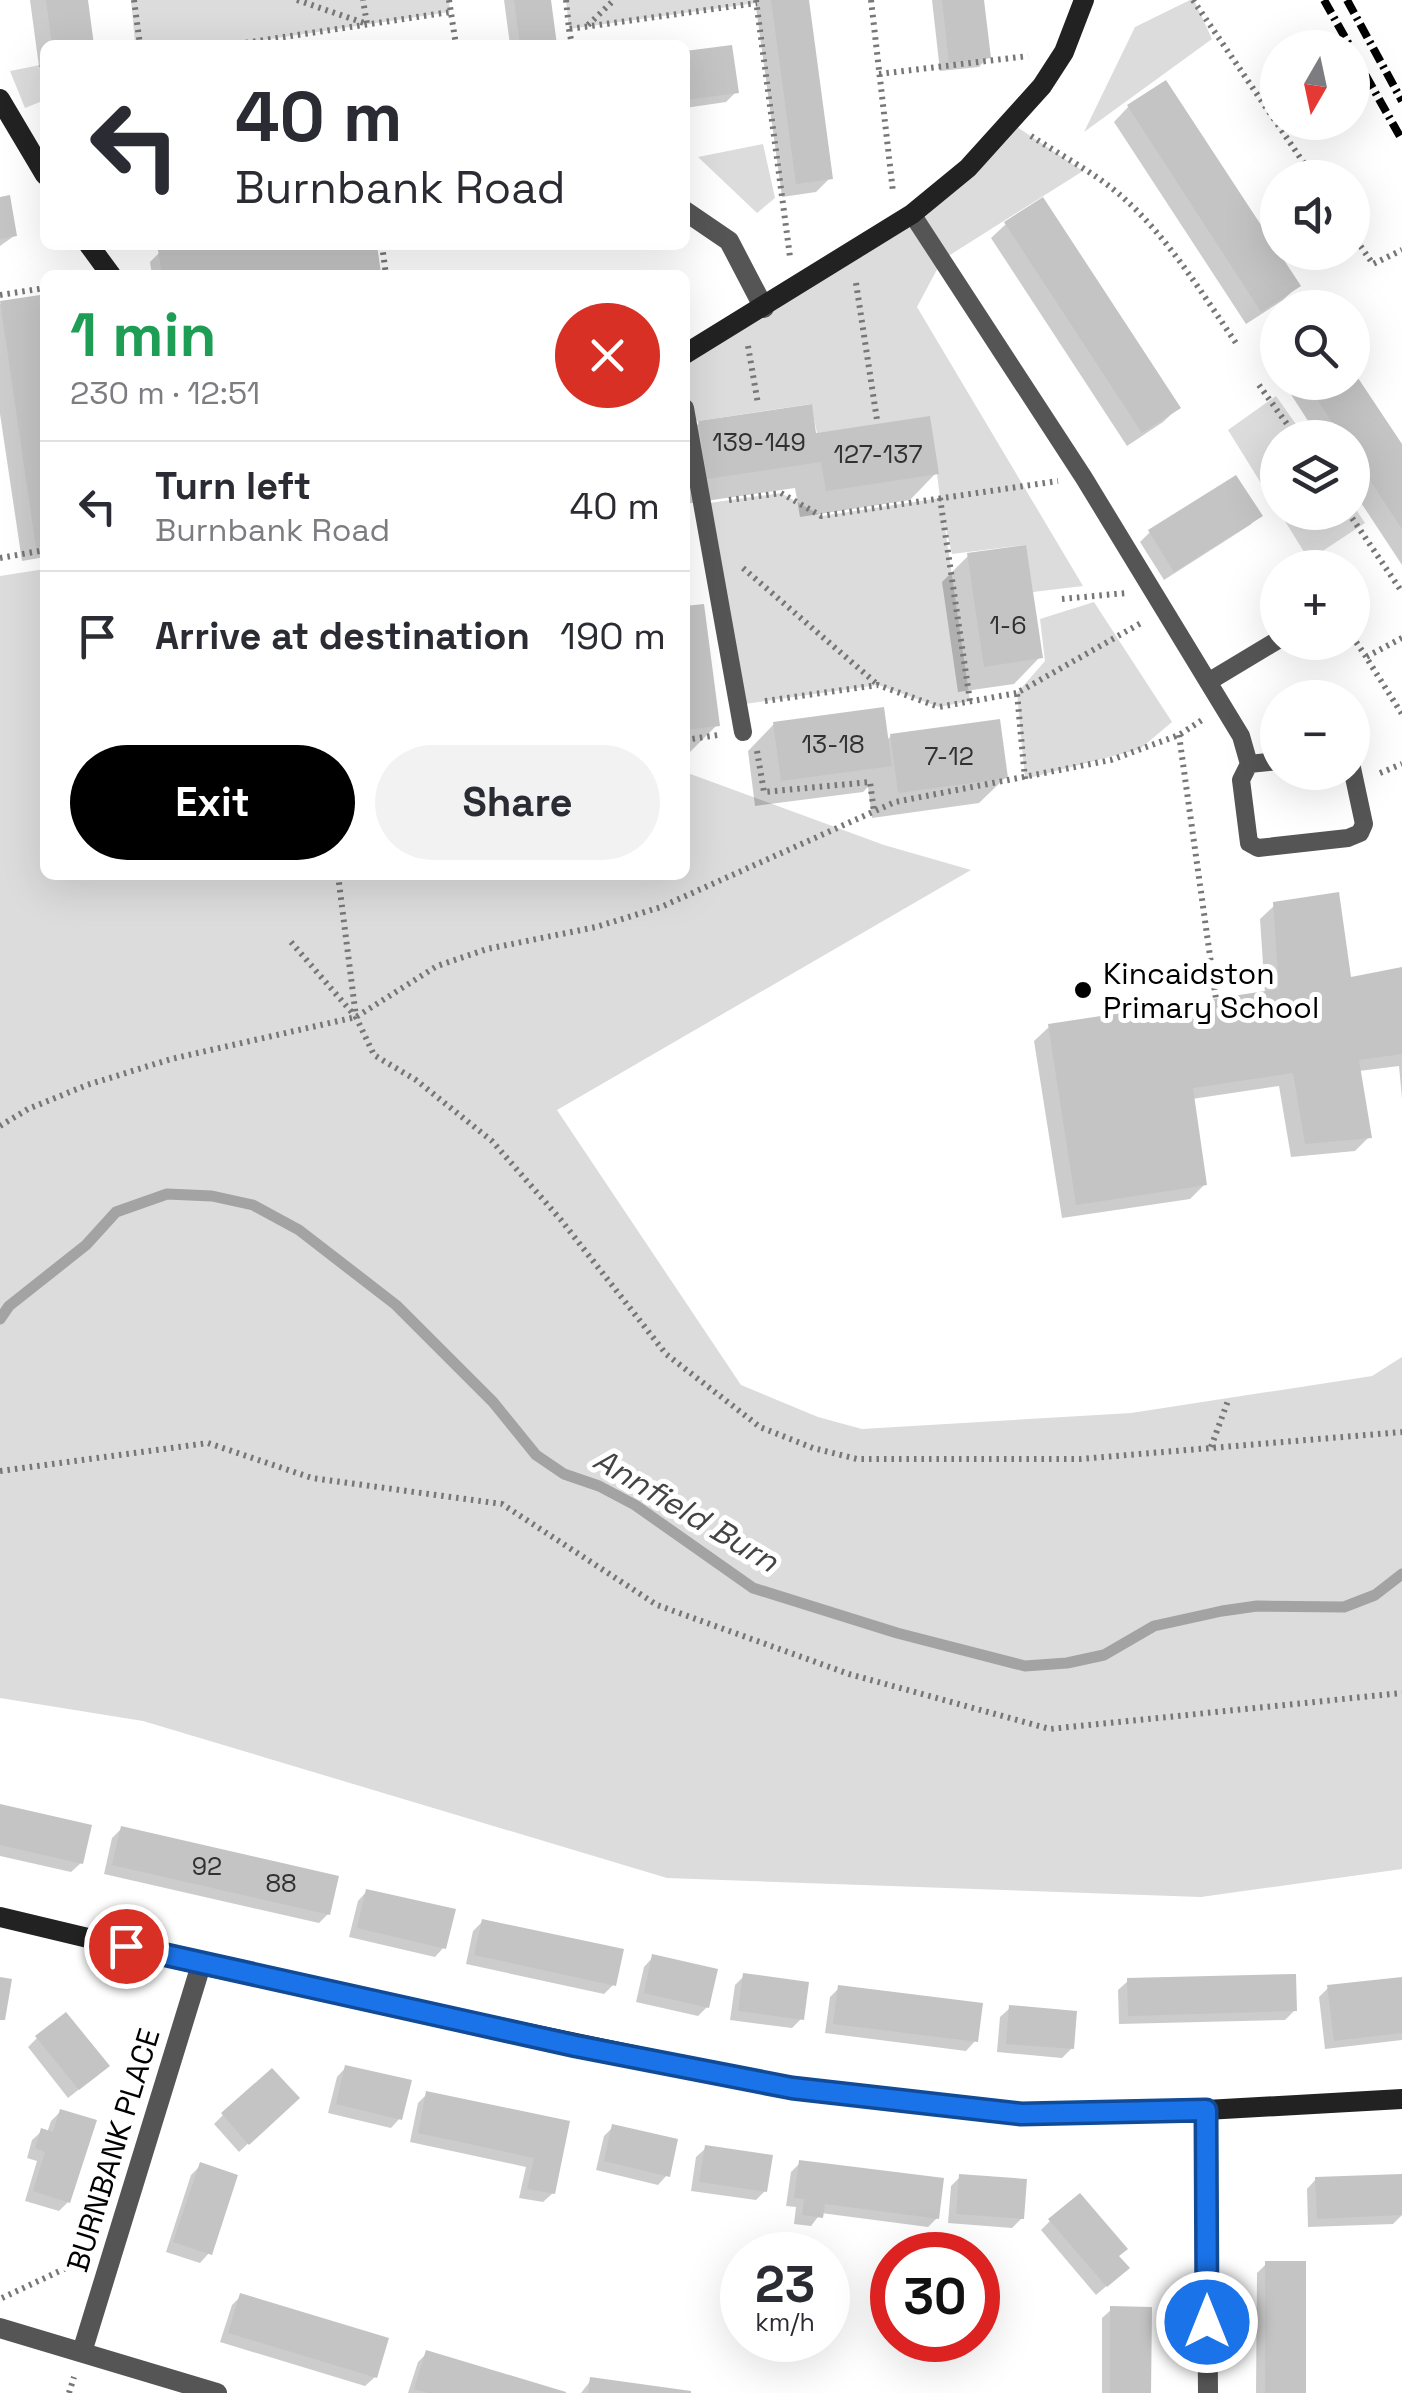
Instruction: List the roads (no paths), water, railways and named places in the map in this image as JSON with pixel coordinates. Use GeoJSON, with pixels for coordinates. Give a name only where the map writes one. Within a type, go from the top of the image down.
{"type":"FeatureCollection","features":[{"type":"Feature","properties":{"kind":"street"},"geometry":{"type":"LineString","coordinates":[[690,351],[904,219],[968,168],[1042,86],[1064,52],[1084,0]]}},
{"type":"Feature","properties":{"kind":"street"},"geometry":{"type":"LineString","coordinates":[[0,98],[40,166]]}},
{"type":"Feature","properties":{"kind":"street"},"geometry":{"type":"LineString","coordinates":[[690,215],[729,242],[764,308]]}},
{"type":"Feature","properties":{"kind":"street"},"geometry":{"type":"LineString","coordinates":[[0,1917],[201,1965],[792,2088],[1021,2114],[1402,2100]]}},
{"type":"Feature","properties":{"kind":"street","name":"BURNBANK PLACE"},"geometry":{"type":"LineString","coordinates":[[82,2352],[201,1965]]}},
{"type":"Feature","properties":{"kind":"street"},"geometry":{"type":"LineString","coordinates":[[1206,2110],[1208,2393]]}},
{"type":"Feature","properties":{"kind":"street"},"geometry":{"type":"LineString","coordinates":[[0,2328],[217,2393]]}},
{"type":"Feature","properties":{"kind":"lane"},"geometry":{"type":"LineString","coordinates":[[904,219],[1084,478],[1240,736],[1248,764],[1241,780],[1249,843],[1258,848],[1348,838],[1360,833],[1364,824],[1357,790]]}},
{"type":"Feature","properties":{"kind":"lane"},"geometry":{"type":"LineString","coordinates":[[690,436],[742,732]]}},
{"type":"Feature","properties":{"kind":"lane"},"geometry":{"type":"LineString","coordinates":[[1208,682],[1260,651]]}},
{"type":"Feature","properties":{"kind":"lane"},"geometry":{"type":"LineString","coordinates":[[1248,764],[1260,763]]}},
{"type":"Feature","properties":{"kind":"waterway","name":"Annfield Burn"},"geometry":{"type":"LineString","coordinates":[[0,1319],[9,1306],[86,1245],[116,1212],[167,1194],[212,1196],[253,1205],[299,1230],[396,1305],[493,1402],[536,1455],[564,1474],[599,1486],[635,1505],[753,1588],[897,1633],[1025,1666],[1104,1655],[1154,1626],[1222,1611],[1257,1606],[1344,1607],[1375,1595],[1402,1574]]}},
{"type":"Feature","properties":{"kind":"railway"},"geometry":{"type":"LineString","coordinates":[[1324,0],[1341,30]]}},
{"type":"Feature","properties":{"kind":"railway"},"geometry":{"type":"LineString","coordinates":[[1347,0],[1402,101]]}},
{"type":"Feature","properties":{"kind":"railway"},"geometry":{"type":"LineString","coordinates":[[1370,83],[1402,140]]}},
{"type":"Feature","properties":{"kind":"place","name":"Kincaidston Primary School"},"geometry":{"type":"Point","coordinates":[1083,990]}}]}
